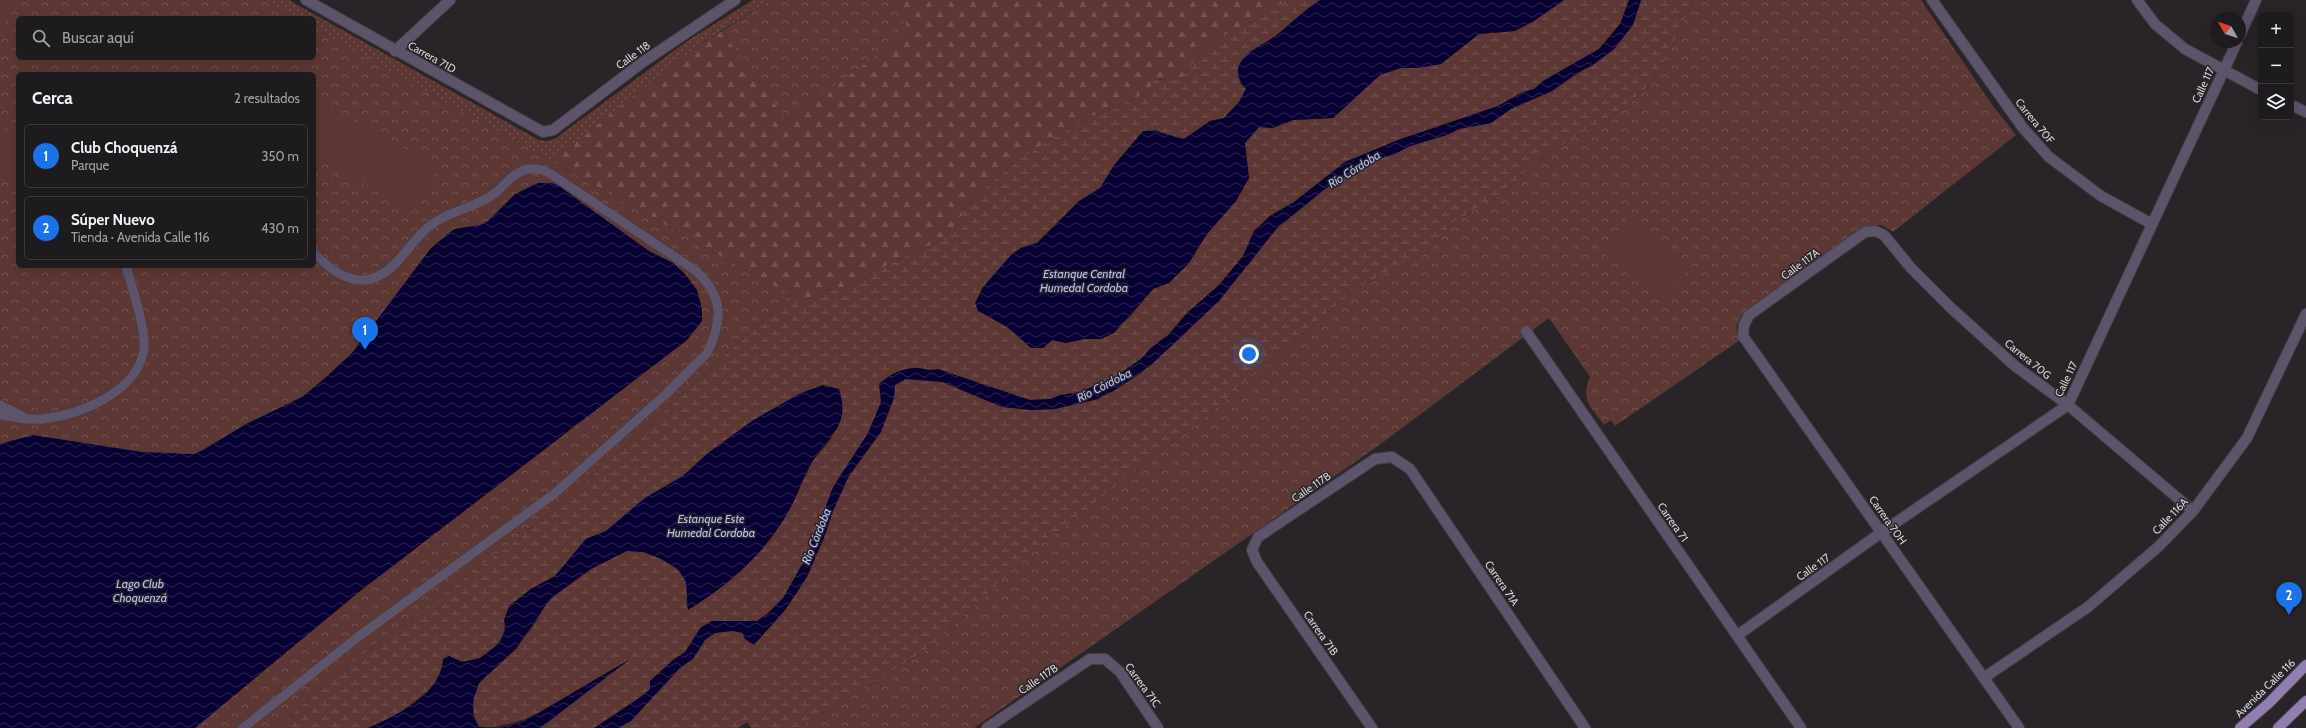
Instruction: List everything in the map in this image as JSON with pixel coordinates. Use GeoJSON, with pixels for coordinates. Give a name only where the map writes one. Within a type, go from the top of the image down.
{"type":"FeatureCollection","features":[{"type":"Feature","properties":{"kind":"main road","name":"Avenida Calle 116"},"geometry":{"type":"LineString","coordinates":[[2240,728],[2269,703],[2306,665]]}},
{"type":"Feature","properties":{"kind":"main road"},"geometry":{"type":"LineString","coordinates":[[2278,728],[2306,701]]}},
{"type":"Feature","properties":{"kind":"street","name":"Carrera 71D"},"geometry":{"type":"LineString","coordinates":[[306,0],[536,130],[547,132]]}},
{"type":"Feature","properties":{"kind":"street"},"geometry":{"type":"LineString","coordinates":[[395,51],[450,0]]}},
{"type":"Feature","properties":{"kind":"street","name":"Calle 118"},"geometry":{"type":"LineString","coordinates":[[547,132],[556,128],[643,62],[734,0]]}},
{"type":"Feature","properties":{"kind":"street","name":"Carrera 70F"},"geometry":{"type":"LineString","coordinates":[[1932,0],[2023,128],[2049,157],[2101,196],[2152,224]]}},
{"type":"Feature","properties":{"kind":"street"},"geometry":{"type":"LineString","coordinates":[[2137,0],[2161,29],[2185,48],[2224,71],[2258,88]]}},
{"type":"Feature","properties":{"kind":"street"},"geometry":{"type":"LineString","coordinates":[[2246,22],[2256,0]]}},
{"type":"Feature","properties":{"kind":"street","name":"Calle 117"},"geometry":{"type":"LineString","coordinates":[[1738,635],[1882,532],[2068,405],[2234,48]]}},
{"type":"Feature","properties":{"kind":"street"},"geometry":{"type":"LineString","coordinates":[[2294,106],[2306,112]]}},
{"type":"Feature","properties":{"kind":"street","name":"Carrera 70G"},"geometry":{"type":"LineString","coordinates":[[1875,231],[1884,235],[1911,268],[1950,307],[2015,366],[2068,405],[2193,511]]}},
{"type":"Feature","properties":{"kind":"street","name":"Calle 117A"},"geometry":{"type":"LineString","coordinates":[[1744,325],[1749,315],[1865,232],[1875,231]]}},
{"type":"Feature","properties":{"kind":"street","name":"Calle 116A"},"geometry":{"type":"LineString","coordinates":[[1985,677],[2088,607],[2158,547],[2193,511],[2247,438],[2306,314]]}},
{"type":"Feature","properties":{"kind":"street","name":"Carrera 70H"},"geometry":{"type":"LineString","coordinates":[[1744,325],[1744,336],[1985,677],[2019,728]]}},
{"type":"Feature","properties":{"kind":"street","name":"Carrera 71"},"geometry":{"type":"LineString","coordinates":[[1526,331],[1801,728]]}},
{"type":"Feature","properties":{"kind":"street","name":"Calle 117B"},"geometry":{"type":"LineString","coordinates":[[1252,550],[1258,537],[1375,459],[1392,457]]}},
{"type":"Feature","properties":{"kind":"street","name":"Carrera 71A"},"geometry":{"type":"LineString","coordinates":[[1392,457],[1410,469],[1585,728]]}},
{"type":"Feature","properties":{"kind":"street","name":"Carrera 71B"},"geometry":{"type":"LineString","coordinates":[[1252,550],[1257,562],[1372,728]]}},
{"type":"Feature","properties":{"kind":"street","name":"Calle 117B"},"geometry":{"type":"LineString","coordinates":[[987,728],[1090,659],[1106,659]]}},
{"type":"Feature","properties":{"kind":"street","name":"Carrera 71C"},"geometry":{"type":"LineString","coordinates":[[1106,659],[1120,672],[1158,728]]}},
{"type":"Feature","properties":{"kind":"lane"},"geometry":{"type":"LineString","coordinates":[[244,728],[358,637],[579,473],[707,353],[715,338],[719,322],[717,301],[706,280],[696,271],[551,174],[536,169],[522,171],[478,204],[438,220],[426,229],[386,272],[371,279],[358,280],[338,275],[316,255]]}},
{"type":"Feature","properties":{"kind":"lane"},"geometry":{"type":"LineString","coordinates":[[0,415],[28,420],[57,417],[92,404],[115,393],[134,374],[141,360],[144,339],[126,268]]}},
{"type":"Feature","properties":{"kind":"lane"},"geometry":{"type":"LineString","coordinates":[[0,405],[28,420]]}},
{"type":"Feature","properties":{"kind":"green space"},"geometry":{"type":"Polygon","coordinates":[[[0,0],[264,0],[292,16],[16,16],[16,60],[316,60],[316,29],[790,295],[671,405],[545,518],[346,667],[276,728],[0,728],[0,0]]]}},
{"type":"Feature","properties":{"kind":"green space"},"geometry":{"type":"Polygon","coordinates":[[[0,0],[18,0],[0,31],[0,0]]]}},
{"type":"Feature","properties":{"kind":"green space"},"geometry":{"type":"Polygon","coordinates":[[[264,0],[289,0],[539,140],[548,141],[556,138],[690,39],[753,0],[770,0],[697,46],[551,161],[316,29],[316,16],[292,16],[264,0]]]}},
{"type":"Feature","properties":{"kind":"green space"},"geometry":{"type":"Polygon","coordinates":[[[770,0],[885,0],[911,31],[787,120],[722,31],[770,0]]]}},
{"type":"Feature","properties":{"kind":"green space"},"geometry":{"type":"Polygon","coordinates":[[[885,0],[1286,0],[1266,14],[1215,42],[1197,59],[1182,78],[1156,80],[1148,91],[1112,110],[1088,117],[1024,156],[984,188],[965,209],[956,226],[937,242],[891,263],[866,278],[838,290],[823,289],[806,301],[790,295],[551,161],[697,46],[722,31],[787,120],[910,30],[885,0]]]}},
{"type":"Feature","properties":{"kind":"green space"},"geometry":{"type":"Polygon","coordinates":[[[1286,0],[1320,0],[1269,41],[1250,51],[1240,83],[1246,89],[1239,102],[1224,118],[1210,122],[1184,139],[1163,134],[1155,129],[1100,188],[1079,201],[1037,243],[1021,248],[1012,254],[992,319],[1043,348],[1052,340],[1066,343],[1084,339],[1101,339],[1129,318],[1153,289],[1169,283],[1189,263],[1207,234],[1236,201],[1249,178],[1245,143],[1259,127],[1273,128],[1293,120],[1333,118],[1380,75],[1401,68],[1417,68],[1441,64],[1479,34],[1515,31],[1564,0],[1629,0],[1620,24],[1599,49],[1543,81],[1534,89],[1521,93],[1498,106],[1398,140],[1345,162],[1294,202],[1270,216],[1254,231],[1243,256],[1219,285],[1187,313],[1169,334],[1151,348],[1141,359],[1112,379],[1080,392],[1060,395],[1051,399],[1030,400],[985,385],[991,402],[1002,407],[1032,410],[1055,409],[1098,399],[1115,390],[1139,375],[1183,335],[1244,270],[1277,228],[1325,189],[1364,163],[1395,154],[1410,146],[1447,135],[1459,129],[1491,123],[1511,109],[1552,91],[1614,49],[1633,25],[1641,0],[1694,0],[1667,57],[1651,84],[1622,109],[1540,159],[1501,194],[1451,224],[1434,246],[1415,261],[1388,271],[1352,292],[1203,419],[1043,543],[928,649],[799,728],[751,728],[747,722],[738,728],[540,728],[628,661],[545,710],[507,724],[479,727],[476,722],[473,706],[479,684],[495,665],[529,632],[542,611],[557,593],[599,564],[619,553],[627,551],[643,552],[659,558],[681,573],[685,579],[687,588],[687,609],[805,478],[812,462],[832,438],[755,419],[708,453],[683,476],[645,498],[606,531],[586,539],[555,576],[531,589],[504,620],[502,636],[492,650],[476,660],[469,661],[460,661],[449,656],[436,681],[428,691],[397,715],[369,728],[276,728],[346,667],[545,518],[671,405],[790,295],[806,301],[823,289],[838,290],[866,278],[891,263],[937,242],[956,226],[965,209],[984,188],[1024,156],[1088,117],[1112,110],[1148,91],[1155,80],[1182,78],[1197,59],[1215,42],[1266,14],[1286,0]]]}},
{"type":"Feature","properties":{"kind":"green space"},"geometry":{"type":"Polygon","coordinates":[[[1694,0],[1921,0],[1993,106],[2016,135],[1893,232],[1882,225],[1868,226],[1747,310],[1739,320],[1737,328],[1740,340],[1615,426],[1611,420],[1604,425],[1591,408],[1588,403],[1586,392],[1590,377],[1549,318],[1378,446],[974,728],[799,728],[928,649],[1043,543],[1203,419],[1352,292],[1388,271],[1415,261],[1434,246],[1451,224],[1501,194],[1540,159],[1622,109],[1651,84],[1667,57],[1694,0]]]}},
{"type":"Feature","properties":{"kind":"green space"},"geometry":{"type":"Polygon","coordinates":[[[316,99],[373,131],[348,175],[316,157],[316,99]]]}},
{"type":"Feature","properties":{"kind":"green space"},"geometry":{"type":"Polygon","coordinates":[[[2,128],[16,137],[16,184],[0,173],[0,132],[2,128]]]}},
{"type":"Feature","properties":{"kind":"green space"},"geometry":{"type":"Polygon","coordinates":[[[373,131],[438,167],[414,211],[349,175],[373,131]]]}},
{"type":"Feature","properties":{"kind":"green space"},"geometry":{"type":"Polygon","coordinates":[[[1627,218],[1691,266],[1665,300],[1601,252],[1627,218]]]}},
{"type":"Feature","properties":{"kind":"water","name":"Estanque Central Humedal Cordoba"},"geometry":{"type":"Polygon","coordinates":[[[1320,0],[1564,0],[1534,21],[1515,31],[1479,34],[1441,64],[1417,68],[1401,68],[1380,75],[1333,118],[1293,120],[1273,128],[1259,127],[1245,143],[1249,178],[1236,201],[1207,234],[1189,263],[1169,283],[1153,289],[1114,333],[1101,339],[1084,339],[1066,343],[1052,340],[1043,348],[1031,348],[1006,326],[978,311],[975,303],[983,287],[1012,254],[1021,248],[1037,243],[1079,201],[1100,188],[1114,165],[1143,131],[1158,132],[1184,139],[1210,121],[1224,118],[1239,102],[1246,89],[1239,79],[1238,70],[1240,63],[1253,50],[1278,34],[1320,0]]]}},
{"type":"Feature","properties":{"kind":"water","name":"Río Córdoba"},"geometry":{"type":"Polygon","coordinates":[[[1629,0],[1641,0],[1633,25],[1614,49],[1593,65],[1575,74],[1552,91],[1511,109],[1491,123],[1459,129],[1447,135],[1410,146],[1395,154],[1364,163],[1325,189],[1277,228],[1219,301],[1151,365],[1115,390],[1098,399],[1055,409],[1032,410],[1002,407],[942,382],[906,379],[895,385],[894,398],[881,432],[849,476],[833,511],[824,538],[807,577],[786,609],[754,645],[745,639],[742,633],[733,631],[715,633],[705,640],[693,659],[680,668],[631,721],[619,728],[594,728],[650,689],[650,681],[673,660],[685,652],[701,627],[712,621],[757,621],[767,614],[783,598],[808,554],[833,487],[868,433],[881,402],[879,384],[888,377],[903,370],[913,368],[930,370],[938,369],[1030,400],[1051,399],[1060,395],[1080,392],[1112,379],[1141,359],[1151,348],[1169,334],[1187,313],[1219,285],[1243,256],[1254,231],[1270,216],[1294,202],[1345,162],[1398,140],[1498,106],[1521,93],[1534,89],[1543,81],[1599,49],[1620,24],[1629,0]]]}},
{"type":"Feature","properties":{"kind":"water","name":"Lago Club Choquenzá"},"geometry":{"type":"Polygon","coordinates":[[[538,183],[552,183],[559,186],[649,251],[673,263],[685,274],[697,290],[702,309],[702,321],[687,340],[359,592],[195,728],[0,728],[0,444],[33,435],[142,452],[194,454],[203,450],[246,424],[302,397],[352,353],[431,248],[454,229],[480,225],[488,221],[515,194],[538,183]]]}},
{"type":"Feature","properties":{"kind":"water","name":"Estanque Este Humedal Cordoba"},"geometry":{"type":"Polygon","coordinates":[[[823,385],[839,389],[842,402],[842,412],[836,429],[809,467],[793,503],[773,536],[748,564],[720,588],[688,610],[686,582],[678,569],[661,559],[643,552],[627,551],[591,569],[550,599],[516,649],[479,683],[473,700],[473,716],[479,727],[485,728],[368,728],[404,710],[426,693],[435,683],[440,672],[443,659],[449,656],[462,662],[480,658],[500,643],[506,628],[504,620],[509,606],[531,589],[555,576],[586,539],[606,531],[645,498],[683,476],[708,453],[755,419],[801,393],[823,385]]]}},
{"type":"Feature","properties":{"kind":"water"},"geometry":{"type":"Polygon","coordinates":[[[630,659],[540,728],[500,728],[523,722],[630,659]]]}},
{"type":"Feature","properties":{"kind":"place","name":"Club Choquenzá"},"geometry":{"type":"Point","coordinates":[365,350]}},
{"type":"Feature","properties":{"kind":"place","name":"Súper Nuevo"},"geometry":{"type":"Point","coordinates":[2289,615]}}]}
